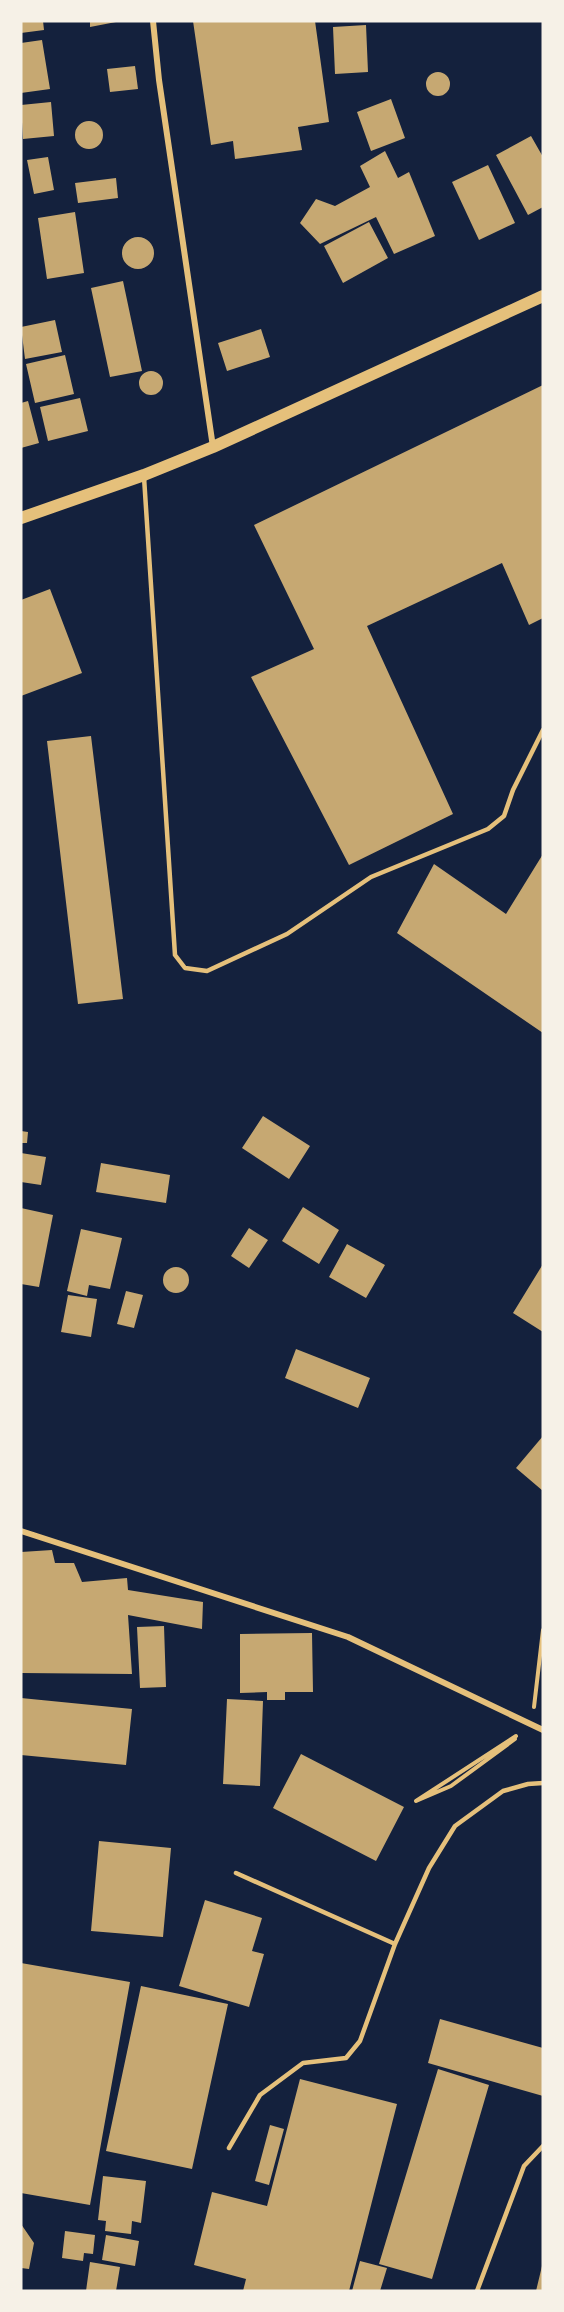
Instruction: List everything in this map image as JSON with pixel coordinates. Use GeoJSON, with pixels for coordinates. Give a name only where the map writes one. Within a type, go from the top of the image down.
{"type":"FeatureCollection","features":[{"type":"Feature","properties":{"kind":"main road"},"geometry":{"type":"LineString","coordinates":[[21,518],[144,475],[213,447],[543,296]]}},
{"type":"Feature","properties":{"kind":"street"},"geometry":{"type":"LineString","coordinates":[[153,21],[159,80],[213,447]]}},
{"type":"Feature","properties":{"kind":"street"},"geometry":{"type":"LineString","coordinates":[[21,1531],[348,1637],[543,1730]]}},
{"type":"Feature","properties":{"kind":"lane"},"geometry":{"type":"LineString","coordinates":[[144,475],[175,955],[185,968],[207,970],[257,948],[287,934],[371,877],[488,829],[504,816],[513,790],[543,730]]}},
{"type":"Feature","properties":{"kind":"lane"},"geometry":{"type":"LineString","coordinates":[[229,2148],[260,2095],[303,2063],[345,2058],[360,2041],[395,1944],[429,1868],[455,1826],[503,1791],[528,1784],[543,1783]]}},
{"type":"Feature","properties":{"kind":"lane"},"geometry":{"type":"LineString","coordinates":[[236,1873],[395,1944]]}},
{"type":"Feature","properties":{"kind":"lane"},"geometry":{"type":"LineString","coordinates":[[477,2291],[524,2166],[543,2146]]}},
{"type":"Feature","properties":{"kind":"path"},"geometry":{"type":"LineString","coordinates":[[532,1726],[416,1802],[451,1786],[532,1726],[543,1630]]}},
{"type":"Feature","properties":{"kind":"building"},"geometry":{"type":"Polygon","coordinates":[[[21,21],[43,21],[44,30],[21,33],[21,21]]]}},
{"type":"Feature","properties":{"kind":"building"},"geometry":{"type":"Polygon","coordinates":[[[90,21],[116,21],[116,22],[90,27],[90,21]]]}},
{"type":"Feature","properties":{"kind":"building"},"geometry":{"type":"Polygon","coordinates":[[[193,21],[315,21],[329,122],[298,127],[302,150],[235,159],[233,141],[211,145],[193,21]]]}},
{"type":"Feature","properties":{"kind":"building"},"geometry":{"type":"Polygon","coordinates":[[[366,25],[368,72],[335,74],[333,27],[366,25]]]}},
{"type":"Feature","properties":{"kind":"building"},"geometry":{"type":"Polygon","coordinates":[[[42,40],[50,89],[21,93],[21,43],[42,40]]]}},
{"type":"Feature","properties":{"kind":"building"},"geometry":{"type":"Polygon","coordinates":[[[135,66],[138,89],[110,92],[107,69],[135,66]]]}},
{"type":"Feature","properties":{"kind":"building"},"geometry":{"type":"Polygon","coordinates":[[[438,72],[443,73],[449,79],[449,89],[443,95],[438,96],[433,95],[427,89],[426,84],[427,79],[433,73],[438,72]]]}},
{"type":"Feature","properties":{"kind":"building"},"geometry":{"type":"Polygon","coordinates":[[[391,99],[405,138],[371,151],[357,112],[391,99]]]}},
{"type":"Feature","properties":{"kind":"building"},"geometry":{"type":"Polygon","coordinates":[[[51,102],[54,136],[23,139],[21,105],[51,102]]]}},
{"type":"Feature","properties":{"kind":"building"},"geometry":{"type":"Polygon","coordinates":[[[89,121],[99,125],[103,135],[99,145],[89,149],[79,145],[75,135],[79,125],[89,121]]]}},
{"type":"Feature","properties":{"kind":"building"},"geometry":{"type":"Polygon","coordinates":[[[531,136],[543,157],[543,207],[528,215],[496,155],[531,136]]]}},
{"type":"Feature","properties":{"kind":"building"},"geometry":{"type":"Polygon","coordinates":[[[385,151],[398,178],[409,172],[435,236],[394,254],[376,217],[320,244],[300,223],[316,199],[335,206],[370,187],[360,166],[385,151]]]}},
{"type":"Feature","properties":{"kind":"building"},"geometry":{"type":"Polygon","coordinates":[[[48,157],[54,190],[34,194],[27,160],[48,157]]]}},
{"type":"Feature","properties":{"kind":"building"},"geometry":{"type":"Polygon","coordinates":[[[488,165],[515,223],[479,240],[452,182],[488,165]]]}},
{"type":"Feature","properties":{"kind":"building"},"geometry":{"type":"Polygon","coordinates":[[[116,178],[118,198],[78,203],[75,183],[116,178]]]}},
{"type":"Feature","properties":{"kind":"building"},"geometry":{"type":"Polygon","coordinates":[[[75,212],[84,273],[47,279],[38,218],[75,212]]]}},
{"type":"Feature","properties":{"kind":"building"},"geometry":{"type":"Polygon","coordinates":[[[369,222],[388,258],[343,283],[324,246],[369,222]]]}},
{"type":"Feature","properties":{"kind":"building"},"geometry":{"type":"Polygon","coordinates":[[[138,237],[149,242],[154,253],[149,264],[138,269],[127,264],[122,253],[127,242],[138,237]]]}},
{"type":"Feature","properties":{"kind":"building"},"geometry":{"type":"Polygon","coordinates":[[[123,281],[142,371],[110,377],[91,288],[123,281]]]}},
{"type":"Feature","properties":{"kind":"building"},"geometry":{"type":"Polygon","coordinates":[[[55,320],[62,352],[25,359],[21,327],[55,320]]]}},
{"type":"Feature","properties":{"kind":"building"},"geometry":{"type":"Polygon","coordinates":[[[261,329],[270,357],[227,371],[218,343],[261,329]]]}},
{"type":"Feature","properties":{"kind":"building"},"geometry":{"type":"Polygon","coordinates":[[[65,355],[74,394],[35,403],[26,364],[65,355]]]}},
{"type":"Feature","properties":{"kind":"building"},"geometry":{"type":"Polygon","coordinates":[[[151,371],[160,374],[163,383],[160,392],[151,395],[142,392],[139,383],[142,374],[151,371]]]}},
{"type":"Feature","properties":{"kind":"building"},"geometry":{"type":"Polygon","coordinates":[[[543,385],[543,618],[529,625],[502,563],[367,626],[453,814],[349,865],[251,677],[314,649],[254,525],[543,385]]]}},
{"type":"Feature","properties":{"kind":"building"},"geometry":{"type":"Polygon","coordinates":[[[80,398],[88,431],[48,441],[40,407],[80,398]]]}},
{"type":"Feature","properties":{"kind":"building"},"geometry":{"type":"Polygon","coordinates":[[[28,401],[39,443],[21,448],[21,403],[28,401]]]}},
{"type":"Feature","properties":{"kind":"building"},"geometry":{"type":"Polygon","coordinates":[[[50,589],[82,673],[21,696],[21,600],[50,589]]]}},
{"type":"Feature","properties":{"kind":"building"},"geometry":{"type":"Polygon","coordinates":[[[91,736],[123,999],[78,1004],[47,741],[91,736]]]}},
{"type":"Feature","properties":{"kind":"building"},"geometry":{"type":"Polygon","coordinates":[[[543,854],[543,1033],[397,933],[434,864],[506,914],[543,854]]]}},
{"type":"Feature","properties":{"kind":"building"},"geometry":{"type":"Polygon","coordinates":[[[263,1116],[310,1146],[289,1179],[242,1148],[263,1116]]]}},
{"type":"Feature","properties":{"kind":"building"},"geometry":{"type":"Polygon","coordinates":[[[21,1131],[28,1132],[27,1143],[21,1143],[21,1131]]]}},
{"type":"Feature","properties":{"kind":"building"},"geometry":{"type":"Polygon","coordinates":[[[21,1153],[46,1157],[41,1185],[21,1182],[21,1153]]]}},
{"type":"Feature","properties":{"kind":"building"},"geometry":{"type":"Polygon","coordinates":[[[101,1163],[170,1175],[166,1203],[96,1192],[101,1163]]]}},
{"type":"Feature","properties":{"kind":"building"},"geometry":{"type":"Polygon","coordinates":[[[303,1207],[339,1230],[319,1264],[282,1241],[303,1207]]]}},
{"type":"Feature","properties":{"kind":"building"},"geometry":{"type":"Polygon","coordinates":[[[21,1208],[53,1215],[39,1287],[21,1284],[21,1208]]]}},
{"type":"Feature","properties":{"kind":"building"},"geometry":{"type":"Polygon","coordinates":[[[249,1228],[268,1240],[249,1268],[231,1256],[249,1228]]]}},
{"type":"Feature","properties":{"kind":"building"},"geometry":{"type":"Polygon","coordinates":[[[81,1229],[122,1238],[110,1289],[89,1285],[87,1296],[67,1291],[81,1229]]]}},
{"type":"Feature","properties":{"kind":"building"},"geometry":{"type":"Polygon","coordinates":[[[347,1244],[385,1265],[366,1298],[329,1277],[347,1244]]]}},
{"type":"Feature","properties":{"kind":"building"},"geometry":{"type":"Polygon","coordinates":[[[543,1264],[543,1332],[513,1313],[543,1264]]]}},
{"type":"Feature","properties":{"kind":"building"},"geometry":{"type":"Polygon","coordinates":[[[176,1267],[185,1271],[189,1280],[185,1289],[176,1293],[167,1289],[163,1280],[167,1271],[176,1267]]]}},
{"type":"Feature","properties":{"kind":"building"},"geometry":{"type":"Polygon","coordinates":[[[126,1291],[143,1295],[134,1328],[117,1324],[126,1291]]]}},
{"type":"Feature","properties":{"kind":"building"},"geometry":{"type":"Polygon","coordinates":[[[68,1295],[97,1299],[91,1337],[61,1332],[68,1295]]]}},
{"type":"Feature","properties":{"kind":"building"},"geometry":{"type":"Polygon","coordinates":[[[296,1349],[370,1378],[358,1408],[285,1378],[296,1349]]]}},
{"type":"Feature","properties":{"kind":"building"},"geometry":{"type":"Polygon","coordinates":[[[543,1436],[543,1491],[516,1468],[543,1436]]]}},
{"type":"Feature","properties":{"kind":"building"},"geometry":{"type":"Polygon","coordinates":[[[52,1550],[55,1563],[74,1563],[82,1582],[127,1578],[128,1590],[203,1602],[202,1629],[128,1615],[132,1674],[21,1673],[21,1552],[52,1550]]]}},
{"type":"Feature","properties":{"kind":"building"},"geometry":{"type":"Polygon","coordinates":[[[164,1626],[166,1687],[140,1688],[137,1627],[164,1626]]]}},
{"type":"Feature","properties":{"kind":"building"},"geometry":{"type":"Polygon","coordinates":[[[312,1633],[313,1692],[285,1692],[285,1700],[267,1700],[267,1692],[240,1693],[240,1634],[312,1633]]]}},
{"type":"Feature","properties":{"kind":"building"},"geometry":{"type":"Polygon","coordinates":[[[21,1698],[132,1709],[126,1765],[21,1755],[21,1698]]]}},
{"type":"Feature","properties":{"kind":"building"},"geometry":{"type":"Polygon","coordinates":[[[227,1699],[263,1701],[260,1786],[223,1784],[227,1699]]]}},
{"type":"Feature","properties":{"kind":"building"},"geometry":{"type":"Polygon","coordinates":[[[301,1754],[404,1807],[376,1861],[273,1808],[301,1754]]]}},
{"type":"Feature","properties":{"kind":"building"},"geometry":{"type":"Polygon","coordinates":[[[99,1841],[171,1848],[163,1937],[91,1931],[99,1841]]]}},
{"type":"Feature","properties":{"kind":"building"},"geometry":{"type":"Polygon","coordinates":[[[205,1900],[262,1918],[252,1951],[264,1954],[249,2007],[179,1986],[205,1900]]]}},
{"type":"Feature","properties":{"kind":"building"},"geometry":{"type":"Polygon","coordinates":[[[21,1963],[130,1982],[90,2205],[21,2193],[21,1963]]]}},
{"type":"Feature","properties":{"kind":"building"},"geometry":{"type":"Polygon","coordinates":[[[141,1986],[228,2004],[192,2169],[106,2151],[141,1986]]]}},
{"type":"Feature","properties":{"kind":"building"},"geometry":{"type":"Polygon","coordinates":[[[440,2019],[543,2048],[543,2096],[428,2063],[440,2019]]]}},
{"type":"Feature","properties":{"kind":"building"},"geometry":{"type":"Polygon","coordinates":[[[438,2069],[489,2085],[432,2279],[379,2264],[438,2069]]]}},
{"type":"Feature","properties":{"kind":"building"},"geometry":{"type":"Polygon","coordinates":[[[300,2079],[397,2104],[349,2291],[243,2291],[246,2279],[194,2265],[212,2192],[267,2206],[300,2079]]]}},
{"type":"Feature","properties":{"kind":"building"},"geometry":{"type":"Polygon","coordinates":[[[270,2125],[284,2129],[269,2185],[255,2181],[270,2125]]]}},
{"type":"Feature","properties":{"kind":"building"},"geometry":{"type":"Polygon","coordinates":[[[103,2176],[146,2181],[141,2223],[132,2221],[131,2234],[105,2231],[106,2221],[98,2220],[103,2176]]]}},
{"type":"Feature","properties":{"kind":"building"},"geometry":{"type":"Polygon","coordinates":[[[21,2224],[34,2243],[29,2269],[21,2268],[21,2224]]]}},
{"type":"Feature","properties":{"kind":"building"},"geometry":{"type":"Polygon","coordinates":[[[65,2231],[95,2235],[93,2254],[84,2253],[83,2261],[62,2258],[65,2231]]]}},
{"type":"Feature","properties":{"kind":"building"},"geometry":{"type":"Polygon","coordinates":[[[106,2235],[139,2241],[135,2266],[102,2260],[106,2235]]]}},
{"type":"Feature","properties":{"kind":"building"},"geometry":{"type":"Polygon","coordinates":[[[360,2261],[387,2268],[380,2291],[352,2291],[360,2261]]]}},
{"type":"Feature","properties":{"kind":"building"},"geometry":{"type":"Polygon","coordinates":[[[90,2262],[120,2267],[116,2291],[86,2291],[90,2262]]]}},
{"type":"Feature","properties":{"kind":"building"},"geometry":{"type":"Polygon","coordinates":[[[542,2266],[543,2291],[536,2291],[542,2266]]]}}]}
